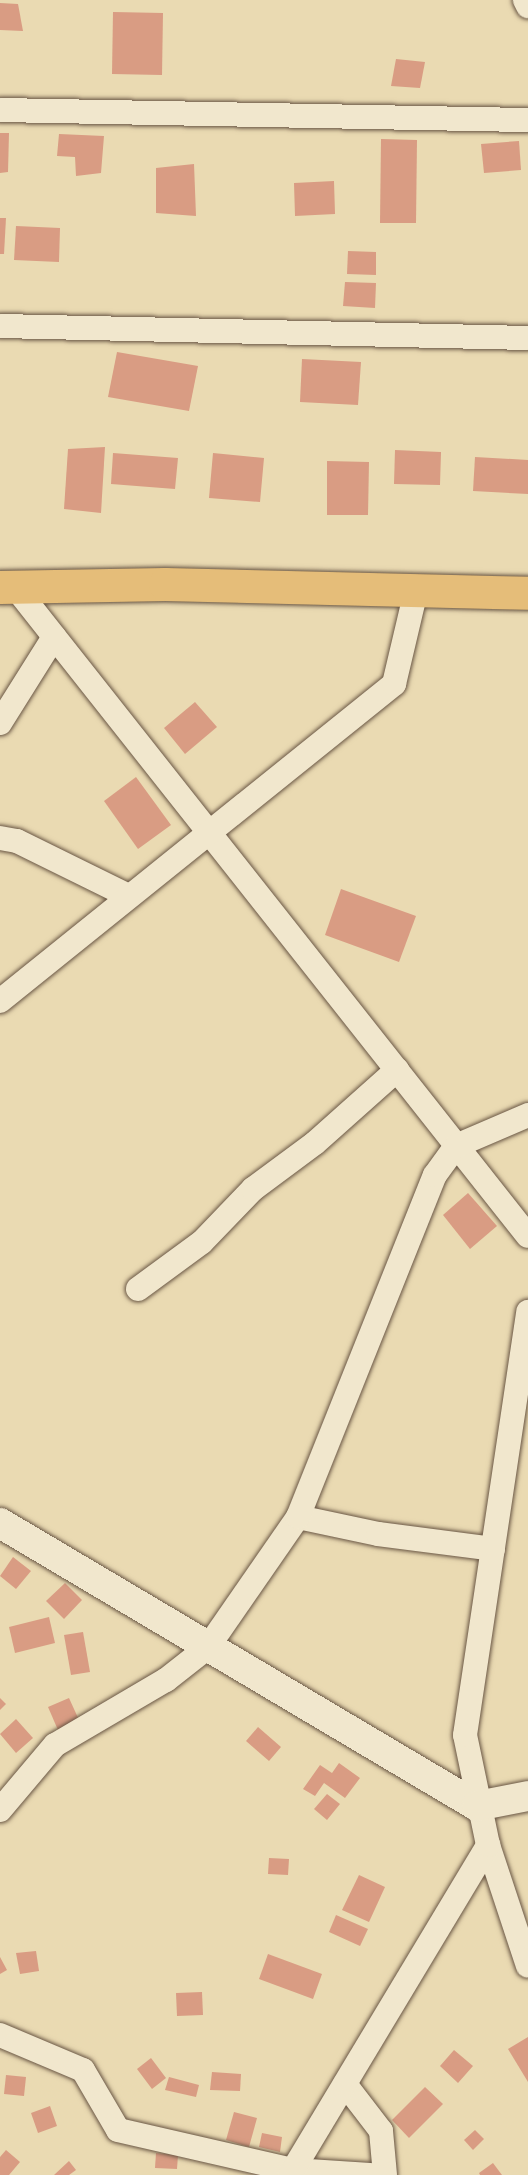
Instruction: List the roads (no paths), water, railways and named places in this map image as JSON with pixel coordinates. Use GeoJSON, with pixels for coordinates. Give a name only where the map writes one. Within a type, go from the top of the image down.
{"type":"FeatureCollection","features":[{"type":"Feature","properties":{"kind":"main road"},"geometry":{"type":"LineString","coordinates":[[8,587],[165,584],[528,593]]}},
{"type":"Feature","properties":{"kind":"street"},"geometry":{"type":"LineString","coordinates":[[525,0],[528,6]]}},
{"type":"Feature","properties":{"kind":"street"},"geometry":{"type":"LineString","coordinates":[[0,110],[528,120]]}},
{"type":"Feature","properties":{"kind":"street"},"geometry":{"type":"LineString","coordinates":[[0,326],[528,338]]}},
{"type":"Feature","properties":{"kind":"street"},"geometry":{"type":"LineString","coordinates":[[8,587],[54,637],[528,1236]]}},
{"type":"Feature","properties":{"kind":"street"},"geometry":{"type":"LineString","coordinates":[[0,1001],[208,831],[394,684],[416,591]]}},
{"type":"Feature","properties":{"kind":"street"},"geometry":{"type":"LineString","coordinates":[[0,723],[54,637]]}},
{"type":"Feature","properties":{"kind":"street"},"geometry":{"type":"LineString","coordinates":[[0,838],[17,842],[129,896]]}},
{"type":"Feature","properties":{"kind":"street"},"geometry":{"type":"LineString","coordinates":[[138,1289],[202,1242],[253,1189],[315,1143],[397,1070]]}},
{"type":"Feature","properties":{"kind":"street"},"geometry":{"type":"LineString","coordinates":[[0,1810],[55,1745],[166,1680],[208,1647],[298,1517],[435,1175],[456,1146],[528,1115]]}},
{"type":"Feature","properties":{"kind":"street"},"geometry":{"type":"LineString","coordinates":[[528,1312],[465,1735],[477,1806],[528,1966]]}},
{"type":"Feature","properties":{"kind":"street"},"geometry":{"type":"LineString","coordinates":[[298,1517],[378,1534],[493,1549]]}},
{"type":"Feature","properties":{"kind":"street"},"geometry":{"type":"LineString","coordinates":[[0,1523],[477,1806],[528,1796]]}},
{"type":"Feature","properties":{"kind":"street"},"geometry":{"type":"LineString","coordinates":[[292,2172],[488,1845]]}},
{"type":"Feature","properties":{"kind":"street"},"geometry":{"type":"LineString","coordinates":[[0,2035],[83,2070],[118,2130],[292,2172],[370,2175]]}},
{"type":"Feature","properties":{"kind":"street"},"geometry":{"type":"LineString","coordinates":[[345,2084],[381,2131],[385,2175]]}}]}
